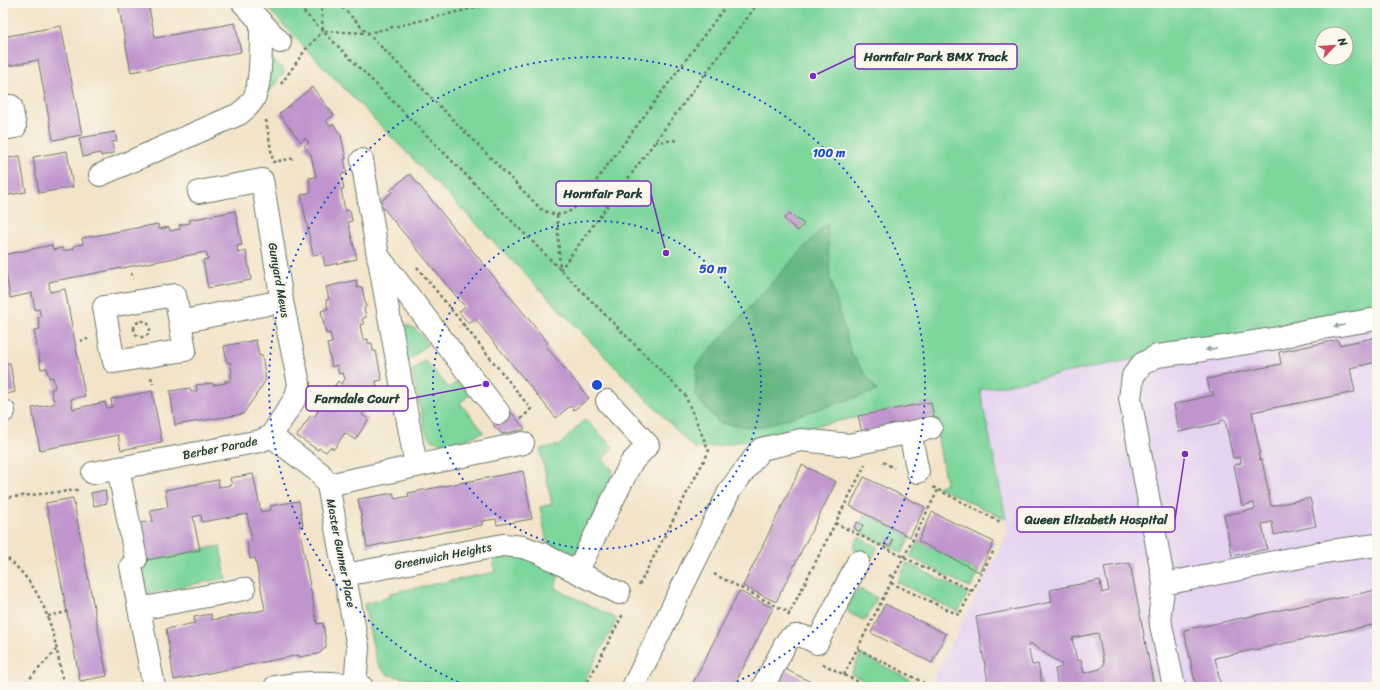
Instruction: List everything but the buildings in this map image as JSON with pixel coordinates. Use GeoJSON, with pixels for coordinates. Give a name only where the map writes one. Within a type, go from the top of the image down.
{"type":"FeatureCollection","features":[{"type":"Feature","properties":{"kind":"street"},"geometry":{"type":"LineString","coordinates":[[243,3],[280,42]]}},
{"type":"Feature","properties":{"kind":"street"},"geometry":{"type":"LineString","coordinates":[[100,175],[239,114],[246,109],[251,104],[258,88],[261,22]]}},
{"type":"Feature","properties":{"kind":"street"},"geometry":{"type":"LineString","coordinates":[[3,130],[15,127],[11,106]]}},
{"type":"Feature","properties":{"kind":"street"},"geometry":{"type":"LineString","coordinates":[[362,160],[416,466]]}},
{"type":"Feature","properties":{"kind":"street","name":"Gunyard Mews"},"geometry":{"type":"LineString","coordinates":[[199,192],[262,180],[282,301],[300,384],[296,397],[270,436]]}},
{"type":"Feature","properties":{"kind":"street"},"geometry":{"type":"LineString","coordinates":[[378,256],[508,417]]}},
{"type":"Feature","properties":{"kind":"street"},"geometry":{"type":"LineString","coordinates":[[180,322],[282,301]]}},
{"type":"Feature","properties":{"kind":"street"},"geometry":{"type":"LineString","coordinates":[[1174,687],[1161,625],[1160,612],[1164,584],[1130,398],[1134,376],[1142,364],[1157,356],[1278,338],[1304,331],[1377,319]]}},
{"type":"Feature","properties":{"kind":"street"},"geometry":{"type":"LineString","coordinates":[[577,572],[631,463],[648,444],[607,401]]}},
{"type":"Feature","properties":{"kind":"street"},"geometry":{"type":"LineString","coordinates":[[633,687],[730,490],[760,449],[801,440],[849,445],[931,428]]}},
{"type":"Feature","properties":{"kind":"street"},"geometry":{"type":"LineString","coordinates":[[910,433],[925,479]]}},
{"type":"Feature","properties":{"kind":"street","name":"Berber Parade"},"geometry":{"type":"LineString","coordinates":[[86,481],[118,468],[260,441],[270,436],[320,472],[328,485]]}},
{"type":"Feature","properties":{"kind":"street","name":"Master Gunner Place"},"geometry":{"type":"LineString","coordinates":[[359,686],[358,647],[328,485],[523,444]]}},
{"type":"Feature","properties":{"kind":"street"},"geometry":{"type":"LineString","coordinates":[[118,468],[139,609],[154,687]]}},
{"type":"Feature","properties":{"kind":"street","name":"Greenwich Heights"},"geometry":{"type":"LineString","coordinates":[[345,575],[503,545],[523,546],[540,553],[627,598]]}},
{"type":"Feature","properties":{"kind":"street"},"geometry":{"type":"LineString","coordinates":[[1164,584],[1330,552],[1377,545]]}},
{"type":"Feature","properties":{"kind":"street"},"geometry":{"type":"LineString","coordinates":[[763,687],[787,641],[791,637],[802,635],[817,643],[858,562]]}},
{"type":"Feature","properties":{"kind":"street"},"geometry":{"type":"LineString","coordinates":[[139,609],[244,589]]}},
{"type":"Feature","properties":{"kind":"street"},"geometry":{"type":"LineString","coordinates":[[275,687],[303,684],[359,686]]}},
{"type":"Feature","properties":{"kind":"path"},"geometry":{"type":"LineString","coordinates":[[295,3],[685,395],[709,451],[627,598],[585,687]]}},
{"type":"Feature","properties":{"kind":"path"},"geometry":{"type":"LineString","coordinates":[[278,88],[306,49],[323,31],[321,3]]}},
{"type":"Feature","properties":{"kind":"path"},"geometry":{"type":"LineString","coordinates":[[338,3],[541,209],[548,213],[557,215],[565,214],[578,205],[728,3]]}},
{"type":"Feature","properties":{"kind":"path"},"geometry":{"type":"LineString","coordinates":[[323,31],[368,33],[495,3]]}},
{"type":"Feature","properties":{"kind":"path"},"geometry":{"type":"LineString","coordinates":[[560,270],[758,3]]}},
{"type":"Feature","properties":{"kind":"path"},"geometry":{"type":"LineString","coordinates":[[264,113],[273,162],[296,158]]}},
{"type":"Feature","properties":{"kind":"path"},"geometry":{"type":"LineString","coordinates":[[655,142],[678,140]]}},
{"type":"Feature","properties":{"kind":"path"},"geometry":{"type":"LineString","coordinates":[[557,215],[560,270]]}},
{"type":"Feature","properties":{"kind":"path"},"geometry":{"type":"LineString","coordinates":[[143,321],[148,323],[150,330],[148,334],[142,337],[136,334],[134,328],[136,324],[143,321]]}},
{"type":"Feature","properties":{"kind":"path"},"geometry":{"type":"LineString","coordinates":[[463,324],[531,409],[508,417]]}},
{"type":"Feature","properties":{"kind":"path"},"geometry":{"type":"LineString","coordinates":[[876,459],[897,469]]}},
{"type":"Feature","properties":{"kind":"path"},"geometry":{"type":"LineString","coordinates":[[786,620],[829,538],[866,462]]}},
{"type":"Feature","properties":{"kind":"path"},"geometry":{"type":"LineString","coordinates":[[925,479],[938,490],[1002,523]]}},
{"type":"Feature","properties":{"kind":"path"},"geometry":{"type":"LineString","coordinates":[[3,498],[86,481]]}},
{"type":"Feature","properties":{"kind":"path"},"geometry":{"type":"LineString","coordinates":[[844,675],[938,490]]}},
{"type":"Feature","properties":{"kind":"path"},"geometry":{"type":"LineString","coordinates":[[835,523],[972,591]]}},
{"type":"Feature","properties":{"kind":"path"},"geometry":{"type":"LineString","coordinates":[[891,583],[959,615],[994,550]]}},
{"type":"Feature","properties":{"kind":"path"},"geometry":{"type":"LineString","coordinates":[[3,555],[12,562],[29,581],[42,601],[48,616],[64,687],[86,683]]}},
{"type":"Feature","properties":{"kind":"path"},"geometry":{"type":"LineString","coordinates":[[889,575],[894,578]]}},
{"type":"Feature","properties":{"kind":"path"},"geometry":{"type":"LineString","coordinates":[[724,580],[790,613]]}},
{"type":"Feature","properties":{"kind":"path"},"geometry":{"type":"LineString","coordinates":[[48,616],[67,612]]}},
{"type":"Feature","properties":{"kind":"path"},"geometry":{"type":"LineString","coordinates":[[22,687],[56,649]]}},
{"type":"Feature","properties":{"kind":"path"},"geometry":{"type":"LineString","coordinates":[[858,649],[924,683],[922,687]]}},
{"type":"Feature","properties":{"kind":"path"},"geometry":{"type":"LineString","coordinates":[[816,661],[868,687]]}},
{"type":"Feature","properties":{"kind":"shaded area"},"geometry":{"type":"Polygon","coordinates":[[[1377,310],[1377,687],[929,687],[992,565],[1008,530],[980,390],[1377,310]]]}},
{"type":"Feature","properties":{"kind":"green space"},"geometry":{"type":"Polygon","coordinates":[[[263,3],[1377,3],[1377,310],[980,390],[1006,519],[937,487],[946,484],[931,402],[728,444],[695,449],[263,3]]]}},
{"type":"Feature","properties":{"kind":"green space"},"geometry":{"type":"Polygon","coordinates":[[[270,59],[273,59],[285,71],[266,96],[270,59]]]}},
{"type":"Feature","properties":{"kind":"green space"},"geometry":{"type":"Polygon","coordinates":[[[827,223],[830,278],[851,353],[877,391],[757,428],[719,423],[695,395],[697,364],[827,223]]]}},
{"type":"Feature","properties":{"kind":"green space"},"geometry":{"type":"Polygon","coordinates":[[[405,325],[415,329],[428,344],[407,362],[400,331],[405,325]]]}},
{"type":"Feature","properties":{"kind":"green space"},"geometry":{"type":"Polygon","coordinates":[[[425,360],[449,388],[459,380],[470,394],[460,403],[484,432],[451,443],[437,442],[430,438],[425,430],[412,371],[425,360]]]}},
{"type":"Feature","properties":{"kind":"green space"},"geometry":{"type":"Polygon","coordinates":[[[585,419],[613,447],[603,459],[613,470],[611,479],[576,559],[547,543],[540,507],[552,504],[540,449],[560,445],[585,419]]]}},
{"type":"Feature","properties":{"kind":"green space"},"geometry":{"type":"Polygon","coordinates":[[[865,514],[910,537],[902,553],[890,547],[893,539],[888,537],[885,544],[860,532],[863,525],[860,523],[865,514]]]}},
{"type":"Feature","properties":{"kind":"green space"},"geometry":{"type":"Polygon","coordinates":[[[858,537],[878,547],[872,558],[853,548],[858,537]]]}},
{"type":"Feature","properties":{"kind":"green space"},"geometry":{"type":"Polygon","coordinates":[[[918,541],[979,572],[971,588],[910,557],[918,541]]]}},
{"type":"Feature","properties":{"kind":"green space"},"geometry":{"type":"Polygon","coordinates":[[[220,546],[226,578],[144,594],[138,562],[220,546]]]}},
{"type":"Feature","properties":{"kind":"green space"},"geometry":{"type":"Polygon","coordinates":[[[515,553],[559,573],[555,588],[617,619],[581,687],[451,687],[389,675],[381,669],[376,660],[364,604],[390,597],[390,593],[495,572],[492,554],[515,553]]]}},
{"type":"Feature","properties":{"kind":"green space"},"geometry":{"type":"Polygon","coordinates":[[[907,563],[968,593],[958,612],[897,582],[907,563]]]}},
{"type":"Feature","properties":{"kind":"green space"},"geometry":{"type":"Polygon","coordinates":[[[858,590],[862,590],[877,598],[865,621],[849,613],[850,600],[858,590]]]}},
{"type":"Feature","properties":{"kind":"green space"},"geometry":{"type":"Polygon","coordinates":[[[861,654],[920,685],[919,687],[876,687],[851,674],[861,654]]]}},
{"type":"Feature","properties":{"kind":"place","name":"Hornfair Park BMX Track"},"geometry":{"type":"Point","coordinates":[813,76]}},
{"type":"Feature","properties":{"kind":"place","name":"Hornfair Park"},"geometry":{"type":"Point","coordinates":[666,253]}},
{"type":"Feature","properties":{"kind":"place","name":"Farndale Court"},"geometry":{"type":"Point","coordinates":[486,384]}},
{"type":"Feature","properties":{"kind":"place","name":"Queen Elizabeth Hospital"},"geometry":{"type":"Point","coordinates":[1185,454]}}]}
